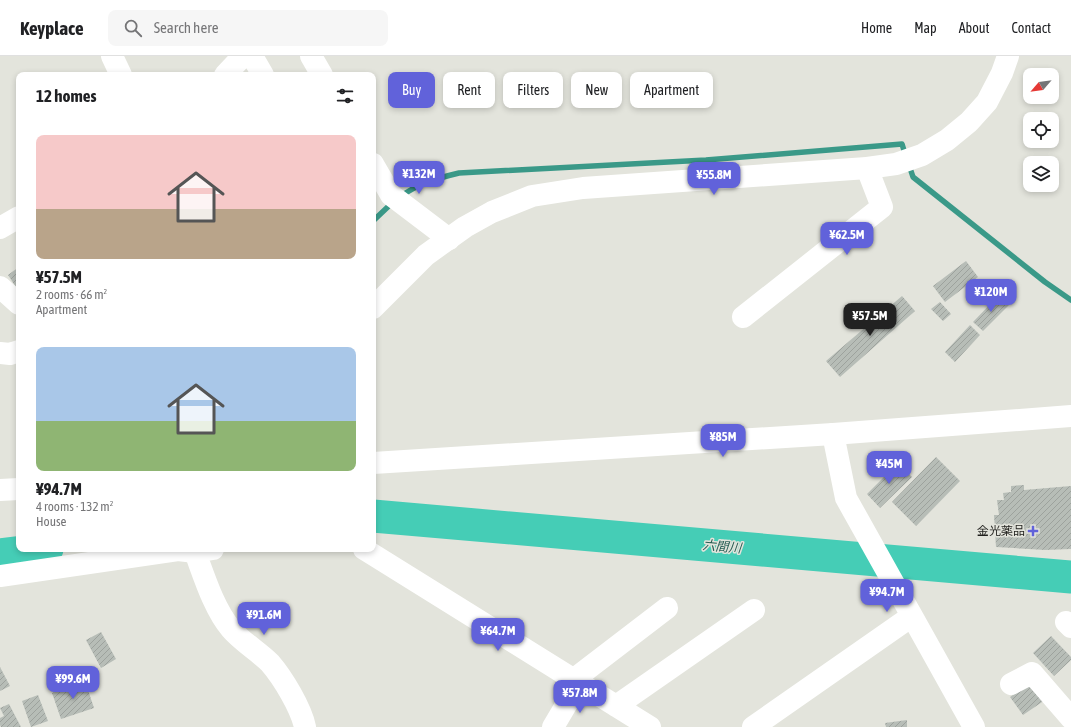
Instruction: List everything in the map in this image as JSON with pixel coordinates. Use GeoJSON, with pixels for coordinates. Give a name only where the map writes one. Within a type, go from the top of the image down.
{"type":"FeatureCollection","features":[{"type":"Feature","properties":{"kind":"street"},"geometry":{"type":"LineString","coordinates":[[112,56],[120,72]]}},
{"type":"Feature","properties":{"kind":"street"},"geometry":{"type":"LineString","coordinates":[[227,72],[243,56]]}},
{"type":"Feature","properties":{"kind":"street"},"geometry":{"type":"LineString","coordinates":[[252,56],[262,72]]}},
{"type":"Feature","properties":{"kind":"street"},"geometry":{"type":"LineString","coordinates":[[311,56],[320,72]]}},
{"type":"Feature","properties":{"kind":"street"},"geometry":{"type":"LineString","coordinates":[[376,305],[426,255],[465,227],[492,212],[532,196],[582,188],[867,168],[896,164],[922,155],[947,140],[969,122],[987,102],[1002,73],[1008,56]]}},
{"type":"Feature","properties":{"kind":"street"},"geometry":{"type":"LineString","coordinates":[[743,317],[882,207],[867,168]]}},
{"type":"Feature","properties":{"kind":"street"},"geometry":{"type":"LineString","coordinates":[[376,169],[391,195],[449,239]]}},
{"type":"Feature","properties":{"kind":"street"},"geometry":{"type":"LineString","coordinates":[[0,228],[16,219]]}},
{"type":"Feature","properties":{"kind":"street"},"geometry":{"type":"LineString","coordinates":[[0,287],[16,301]]}},
{"type":"Feature","properties":{"kind":"street"},"geometry":{"type":"LineString","coordinates":[[0,353],[10,354],[16,352]]}},
{"type":"Feature","properties":{"kind":"street"},"geometry":{"type":"LineString","coordinates":[[376,463],[833,434],[1071,416]]}},
{"type":"Feature","properties":{"kind":"street"},"geometry":{"type":"LineString","coordinates":[[833,434],[846,498],[974,727]]}},
{"type":"Feature","properties":{"kind":"street"},"geometry":{"type":"LineString","coordinates":[[0,490],[16,489]]}},
{"type":"Feature","properties":{"kind":"street"},"geometry":{"type":"LineString","coordinates":[[0,576],[164,552]]}},
{"type":"Feature","properties":{"kind":"street"},"geometry":{"type":"LineString","coordinates":[[204,552],[208,589],[222,617],[231,629],[270,664],[289,689],[304,720],[305,727]]}},
{"type":"Feature","properties":{"kind":"street"},"geometry":{"type":"LineString","coordinates":[[369,552],[650,727]]}},
{"type":"Feature","properties":{"kind":"street"},"geometry":{"type":"LineString","coordinates":[[553,727],[576,681],[667,608]]}},
{"type":"Feature","properties":{"kind":"street"},"geometry":{"type":"LineString","coordinates":[[616,706],[754,610]]}},
{"type":"Feature","properties":{"kind":"street"},"geometry":{"type":"LineString","coordinates":[[753,727],[912,616]]}},
{"type":"Feature","properties":{"kind":"street"},"geometry":{"type":"LineString","coordinates":[[1011,684],[1032,673],[1071,718]]}},
{"type":"Feature","properties":{"kind":"building"},"geometry":{"type":"Polygon","coordinates":[[[966,261],[978,277],[945,302],[933,286],[966,261]]]}},
{"type":"Feature","properties":{"kind":"building"},"geometry":{"type":"Polygon","coordinates":[[[16,269],[16,287],[8,275],[16,269]]]}},
{"type":"Feature","properties":{"kind":"building"},"geometry":{"type":"Polygon","coordinates":[[[999,295],[1009,305],[983,331],[973,322],[999,295]]]}},
{"type":"Feature","properties":{"kind":"building"},"geometry":{"type":"Polygon","coordinates":[[[902,296],[915,311],[840,377],[826,361],[902,296]]]}},
{"type":"Feature","properties":{"kind":"building"},"geometry":{"type":"Polygon","coordinates":[[[940,302],[951,314],[943,321],[931,309],[940,302]]]}},
{"type":"Feature","properties":{"kind":"building"},"geometry":{"type":"Polygon","coordinates":[[[970,325],[980,335],[955,362],[945,352],[970,325]]]}},
{"type":"Feature","properties":{"kind":"building"},"geometry":{"type":"Polygon","coordinates":[[[936,457],[960,481],[916,526],[892,502],[936,457]]]}},
{"type":"Feature","properties":{"kind":"building"},"geometry":{"type":"Polygon","coordinates":[[[898,463],[912,477],[880,508],[867,494],[898,463]]]}},
{"type":"Feature","properties":{"kind":"building","name":"金光薬品"},"geometry":{"type":"Polygon","coordinates":[[[1024,485],[1024,490],[1071,486],[1071,549],[1045,550],[996,547],[994,515],[999,515],[997,500],[1004,500],[1003,493],[1011,492],[1011,486],[1024,485]]]}},
{"type":"Feature","properties":{"kind":"building"},"geometry":{"type":"Polygon","coordinates":[[[101,632],[116,659],[101,668],[86,640],[101,632]]]}},
{"type":"Feature","properties":{"kind":"building"},"geometry":{"type":"Polygon","coordinates":[[[1051,636],[1071,657],[1071,660],[1054,676],[1033,653],[1051,636]]]}},
{"type":"Feature","properties":{"kind":"building"},"geometry":{"type":"Polygon","coordinates":[[[0,667],[10,686],[0,691],[0,667]]]}},
{"type":"Feature","properties":{"kind":"building"},"geometry":{"type":"Polygon","coordinates":[[[1035,680],[1048,698],[1023,715],[1010,697],[1035,680]]]}},
{"type":"Feature","properties":{"kind":"building"},"geometry":{"type":"Polygon","coordinates":[[[85,681],[94,708],[61,719],[52,693],[85,681]]]}},
{"type":"Feature","properties":{"kind":"building"},"geometry":{"type":"Polygon","coordinates":[[[38,695],[48,721],[31,727],[22,701],[38,695]]]}},
{"type":"Feature","properties":{"kind":"building"},"geometry":{"type":"Polygon","coordinates":[[[9,704],[21,727],[1,727],[0,718],[4,716],[0,708],[9,704]]]}},
{"type":"Feature","properties":{"kind":"building"},"geometry":{"type":"Polygon","coordinates":[[[907,720],[907,727],[886,727],[885,723],[907,720]]]}},
{"type":"Feature","properties":{"kind":"waterway"},"geometry":{"type":"LineString","coordinates":[[400,197],[413,188],[459,173],[706,160],[902,144],[906,157]]}},
{"type":"Feature","properties":{"kind":"waterway"},"geometry":{"type":"LineString","coordinates":[[909,165],[913,177],[1045,282],[1071,300]]}},
{"type":"Feature","properties":{"kind":"waterway"},"geometry":{"type":"LineString","coordinates":[[376,218],[393,202]]}},
{"type":"Feature","properties":{"kind":"waterway","name":"六間川"},"geometry":{"type":"LineString","coordinates":[[376,516],[1071,577]]}},
{"type":"Feature","properties":{"kind":"waterway","name":"六間川"},"geometry":{"type":"LineString","coordinates":[[0,555],[24,552]]}},
{"type":"Feature","properties":{"kind":"place","name":"金光薬品"},"geometry":{"type":"Point","coordinates":[1033,531]}}]}
